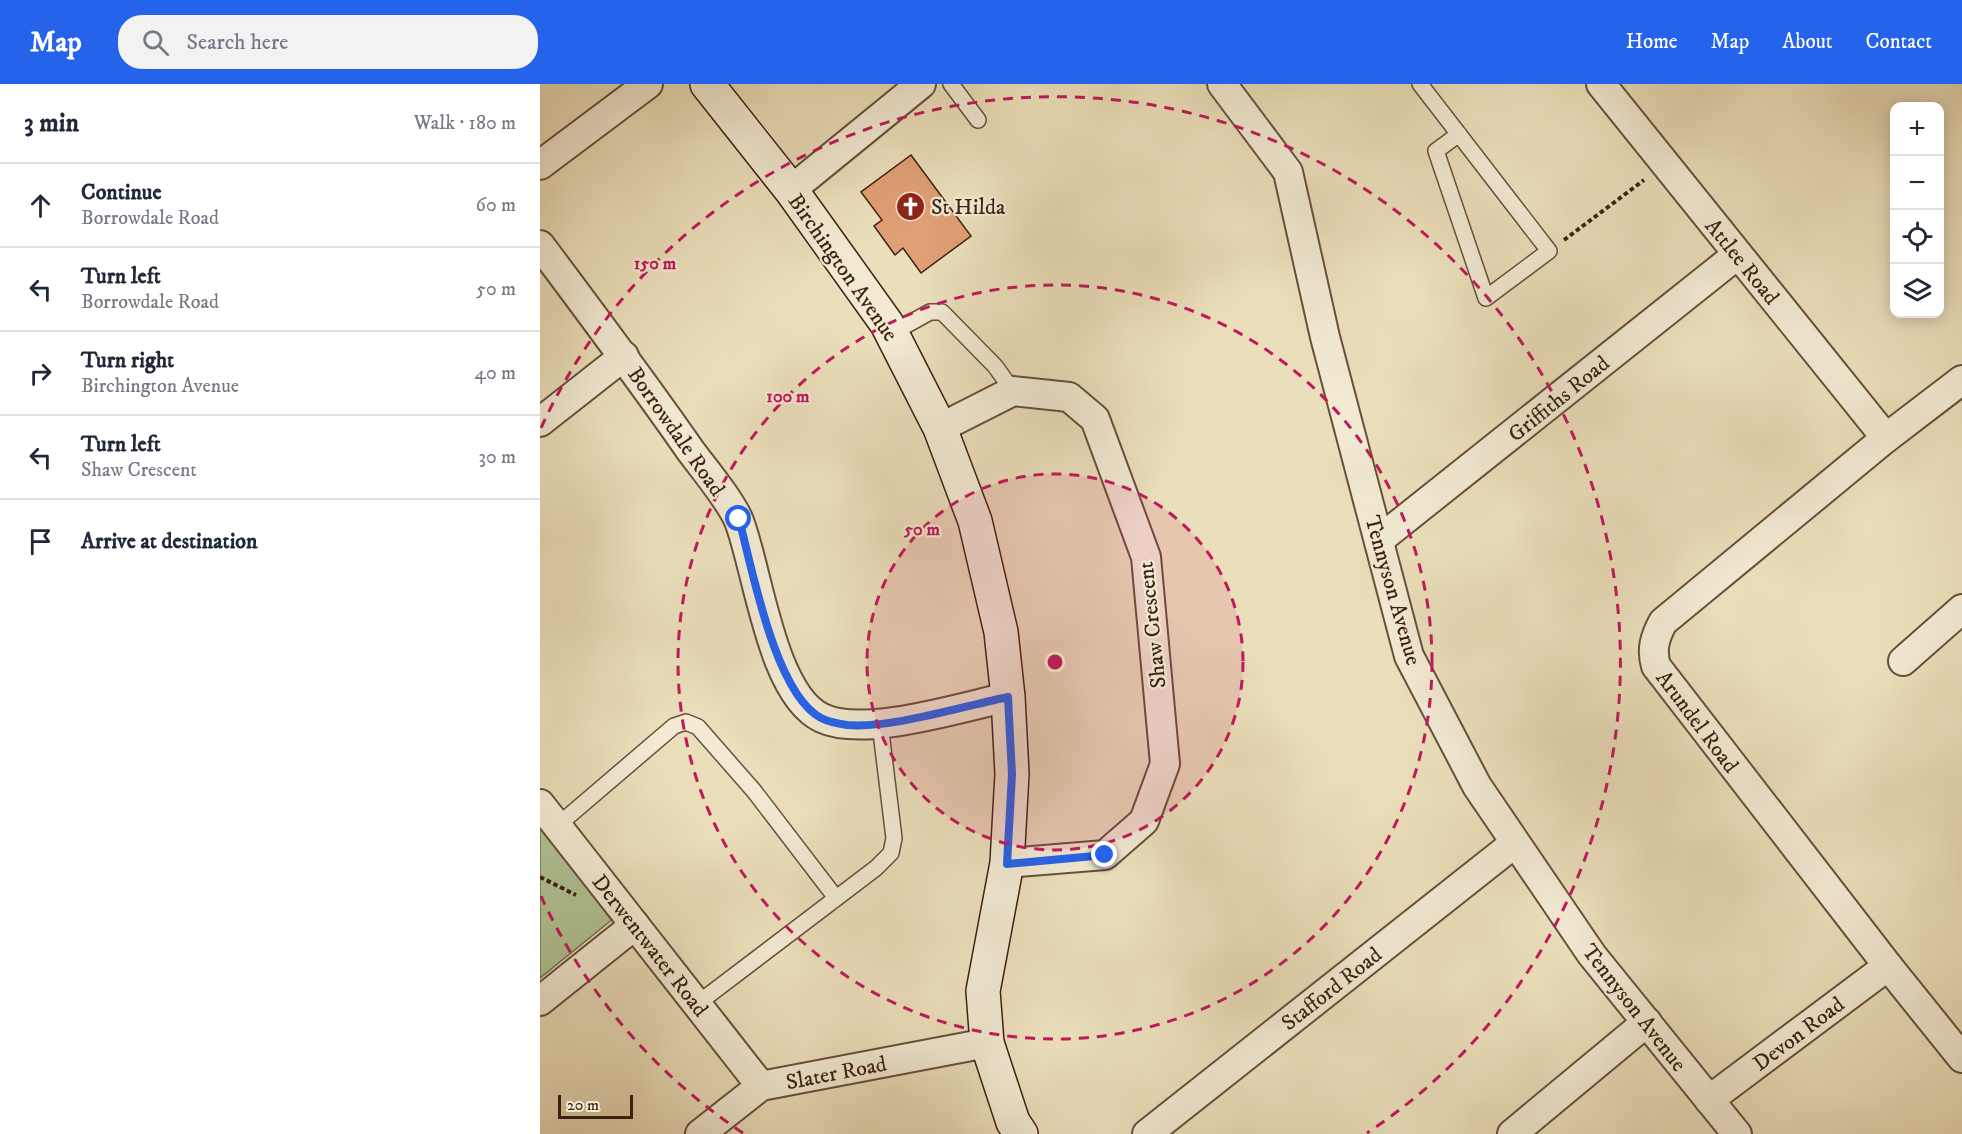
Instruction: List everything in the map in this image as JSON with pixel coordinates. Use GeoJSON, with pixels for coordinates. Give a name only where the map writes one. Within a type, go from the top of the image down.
{"type":"FeatureCollection","features":[{"type":"Feature","properties":{"kind":"street"},"geometry":{"type":"LineString","coordinates":[[540,165],[648,84]]}},
{"type":"Feature","properties":{"kind":"street","name":"Birchington Avenue"},"geometry":{"type":"LineString","coordinates":[[707,84],[790,190],[892,333],[940,428],[975,521],[1001,632],[1008,697],[1012,774],[1007,864],[983,991],[987,1043],[1013,1122],[1021,1134]]}},
{"type":"Feature","properties":{"kind":"street"},"geometry":{"type":"LineString","coordinates":[[790,190],[921,84]]}},
{"type":"Feature","properties":{"kind":"street","name":"Tennyson Avenue"},"geometry":{"type":"LineString","coordinates":[[1222,84],[1288,172],[1325,338],[1409,656],[1477,786],[1515,843],[1592,955],[1737,1134]]}},
{"type":"Feature","properties":{"kind":"street","name":"Attlee Road"},"geometry":{"type":"LineString","coordinates":[[1601,84],[1886,438]]}},
{"type":"Feature","properties":{"kind":"street","name":"Borrowdale Road"},"geometry":{"type":"LineString","coordinates":[[540,245],[624,356],[739,519],[776,656],[800,699],[820,718],[847,725],[880,724],[1008,697]]}},
{"type":"Feature","properties":{"kind":"street","name":"Griffiths Road"},"geometry":{"type":"LineString","coordinates":[[1379,540],[1737,255]]}},
{"type":"Feature","properties":{"kind":"street"},"geometry":{"type":"LineString","coordinates":[[540,422],[624,356]]}},
{"type":"Feature","properties":{"kind":"street","name":"Arundel Road"},"geometry":{"type":"LineString","coordinates":[[1962,380],[1886,438],[1664,622],[1654,642],[1652,655],[1656,666],[1962,1058]]}},
{"type":"Feature","properties":{"kind":"street"},"geometry":{"type":"LineString","coordinates":[[940,428],[1013,391]]}},
{"type":"Feature","properties":{"kind":"street","name":"Shaw Crescent"},"geometry":{"type":"LineString","coordinates":[[1007,864],[1105,855],[1144,821],[1165,764],[1146,557],[1095,419],[1069,397],[1013,391]]}},
{"type":"Feature","properties":{"kind":"street"},"geometry":{"type":"LineString","coordinates":[[1903,661],[1962,609]]}},
{"type":"Feature","properties":{"kind":"street","name":"Derwentwater Road"},"geometry":{"type":"LineString","coordinates":[[540,804],[761,1086]]}},
{"type":"Feature","properties":{"kind":"street","name":"Stafford Road"},"geometry":{"type":"LineString","coordinates":[[1147,1134],[1515,843]]}},
{"type":"Feature","properties":{"kind":"street"},"geometry":{"type":"LineString","coordinates":[[540,1001],[635,926]]}},
{"type":"Feature","properties":{"kind":"street","name":"Devon Road"},"geometry":{"type":"LineString","coordinates":[[1709,1100],[1888,966]]}},
{"type":"Feature","properties":{"kind":"street"},"geometry":{"type":"LineString","coordinates":[[1512,1134],[1647,1022]]}},
{"type":"Feature","properties":{"kind":"street","name":"Slater Road"},"geometry":{"type":"LineString","coordinates":[[700,1134],[761,1086],[987,1043]]}},
{"type":"Feature","properties":{"kind":"lane"},"geometry":{"type":"LineString","coordinates":[[951,84],[978,120]]}},
{"type":"Feature","properties":{"kind":"lane"},"geometry":{"type":"LineString","coordinates":[[1420,84],[1459,134],[1549,251],[1486,298],[1436,151],[1459,134]]}},
{"type":"Feature","properties":{"kind":"lane"},"geometry":{"type":"LineString","coordinates":[[892,333],[930,312],[942,312],[995,366],[1013,391]]}},
{"type":"Feature","properties":{"kind":"lane"},"geometry":{"type":"LineString","coordinates":[[557,826],[674,726],[686,722],[698,727],[754,790],[836,898]]}},
{"type":"Feature","properties":{"kind":"lane"},"geometry":{"type":"LineString","coordinates":[[697,1004],[891,853],[894,838],[880,724]]}},
{"type":"Feature","properties":{"kind":"path"},"geometry":{"type":"LineString","coordinates":[[1549,251],[1665,164]]}},
{"type":"Feature","properties":{"kind":"green space"},"geometry":{"type":"Polygon","coordinates":[[[540,827],[614,918],[540,978],[540,827]]]}},
{"type":"Feature","properties":{"kind":"building","name":"St Hilda"},"geometry":{"type":"Polygon","coordinates":[[[911,155],[971,236],[921,273],[903,248],[895,255],[874,226],[882,220],[861,192],[911,155]]]}},
{"type":"Feature","properties":{"kind":"place","name":"St Hilda"},"geometry":{"type":"Point","coordinates":[910,206]}},
{"type":"Feature","properties":{"kind":"route"},"geometry":{"type":"LineString","coordinates":[[739,519],[776,656],[800,699],[820,718],[847,725],[880,724],[1008,697],[1012,774],[1007,864],[1105,855]]}}]}
